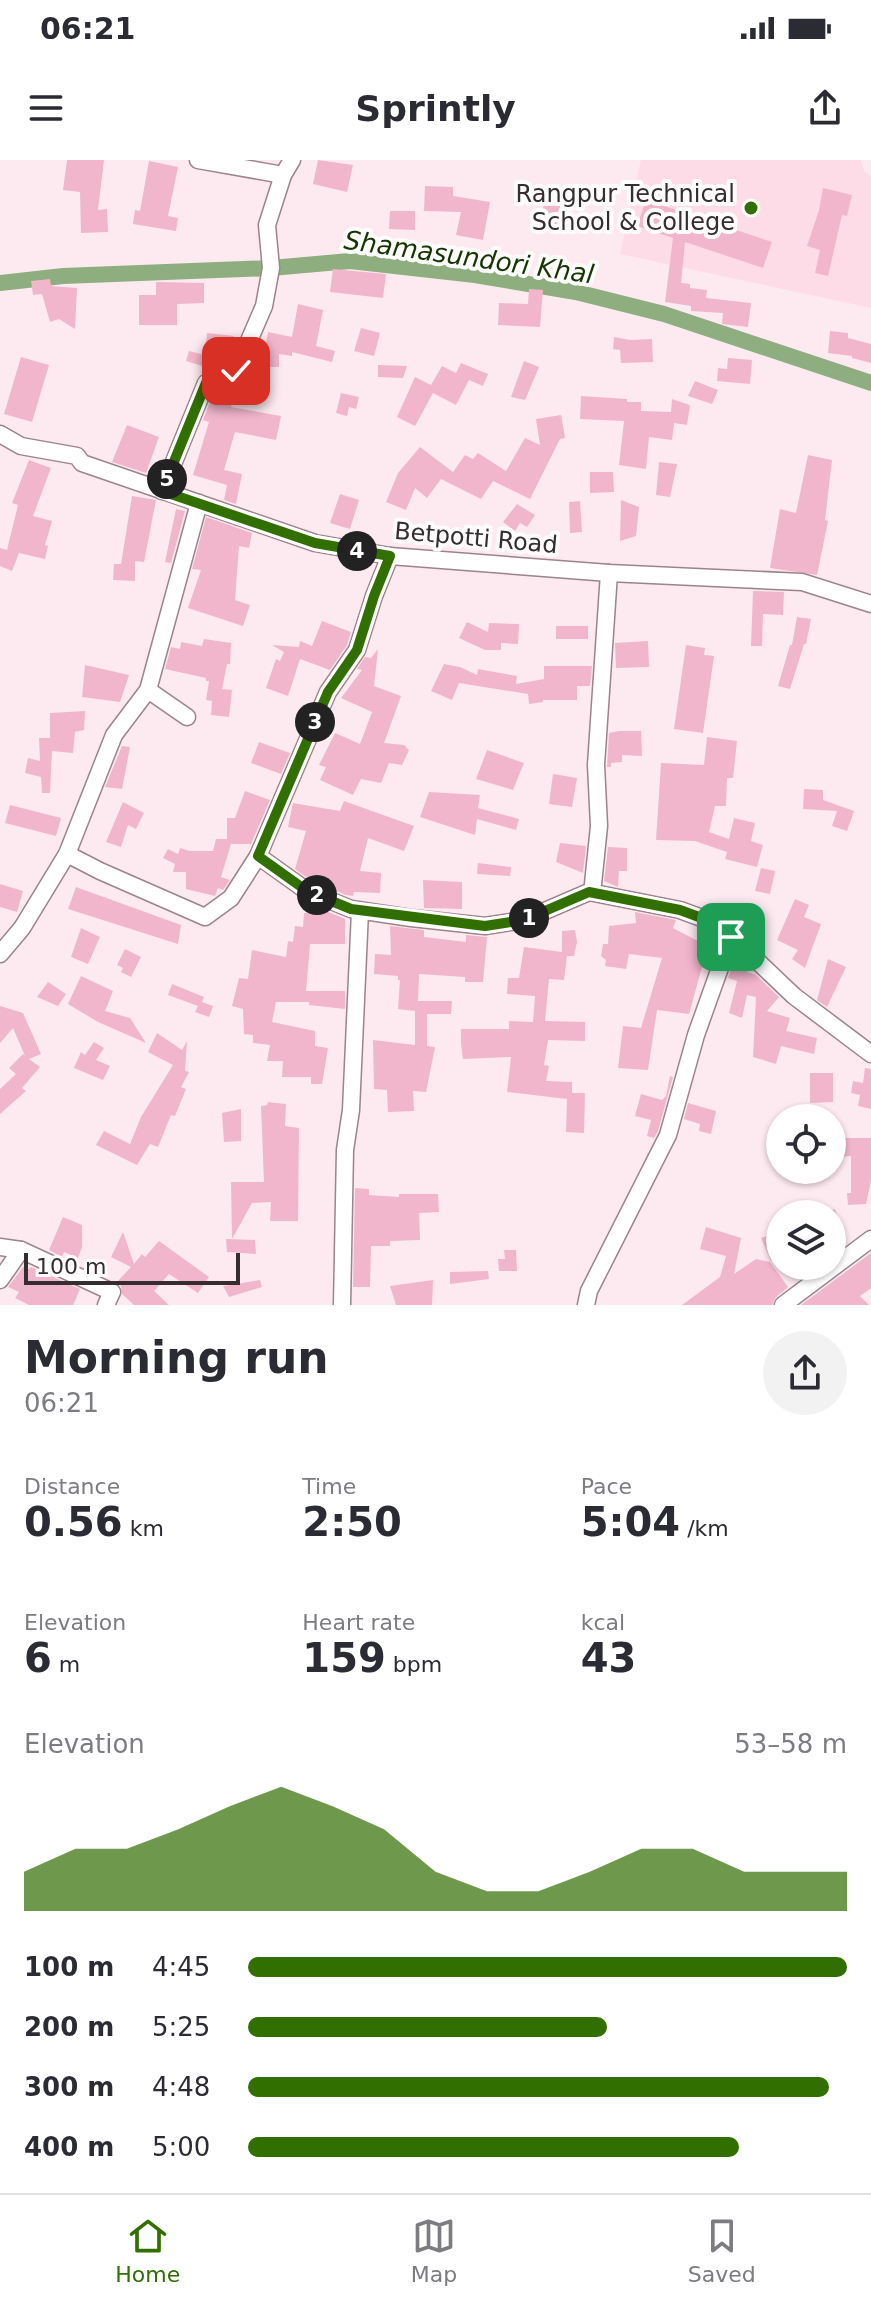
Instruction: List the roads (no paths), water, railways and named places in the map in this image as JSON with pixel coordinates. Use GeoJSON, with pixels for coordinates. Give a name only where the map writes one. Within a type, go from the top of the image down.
{"type":"FeatureCollection","features":[{"type":"Feature","properties":{"kind":"street"},"geometry":{"type":"LineString","coordinates":[[162,491],[206,383],[236,371],[264,306],[271,268],[267,225],[288,167],[198,160]]}},
{"type":"Feature","properties":{"kind":"street","name":"Betpotti Road"},"geometry":{"type":"LineString","coordinates":[[0,434],[21,446],[77,456],[82,463],[315,543],[390,556],[609,573],[802,582],[871,604]]}},
{"type":"Feature","properties":{"kind":"street"},"geometry":{"type":"LineString","coordinates":[[0,954],[22,928],[67,854],[114,735],[148,690],[199,503]]}},
{"type":"Feature","properties":{"kind":"street"},"geometry":{"type":"LineString","coordinates":[[67,854],[205,917],[231,898],[258,856],[328,692],[357,650],[390,556]]}},
{"type":"Feature","properties":{"kind":"street"},"geometry":{"type":"LineString","coordinates":[[593,884],[599,826],[596,765],[609,573]]}},
{"type":"Feature","properties":{"kind":"street"},"geometry":{"type":"LineString","coordinates":[[148,690],[187,717]]}},
{"type":"Feature","properties":{"kind":"street"},"geometry":{"type":"LineString","coordinates":[[258,856],[307,891],[360,911],[485,926],[524,920],[589,892],[680,910],[710,921],[794,996],[871,1054]]}},
{"type":"Feature","properties":{"kind":"street"},"geometry":{"type":"LineString","coordinates":[[342,1305],[345,1150],[351,1110],[360,911]]}},
{"type":"Feature","properties":{"kind":"street"},"geometry":{"type":"LineString","coordinates":[[586,1305],[589,1291],[625,1216],[668,1135],[696,1035],[731,937]]}},
{"type":"Feature","properties":{"kind":"street"},"geometry":{"type":"LineString","coordinates":[[783,1305],[871,1239]]}},
{"type":"Feature","properties":{"kind":"street"},"geometry":{"type":"LineString","coordinates":[[0,1247],[21,1250],[109,1299]]}},
{"type":"Feature","properties":{"kind":"street"},"geometry":{"type":"LineString","coordinates":[[0,1280],[21,1250]]}},
{"type":"Feature","properties":{"kind":"waterway","name":"Shamasundori Khal"},"geometry":{"type":"LineString","coordinates":[[0,283],[63,276],[271,268],[350,261],[475,275],[576,292],[664,314],[871,383]]}},
{"type":"Feature","properties":{"kind":"place","name":"Rangpur Technical School & College"},"geometry":{"type":"Point","coordinates":[751,208]}}]}
